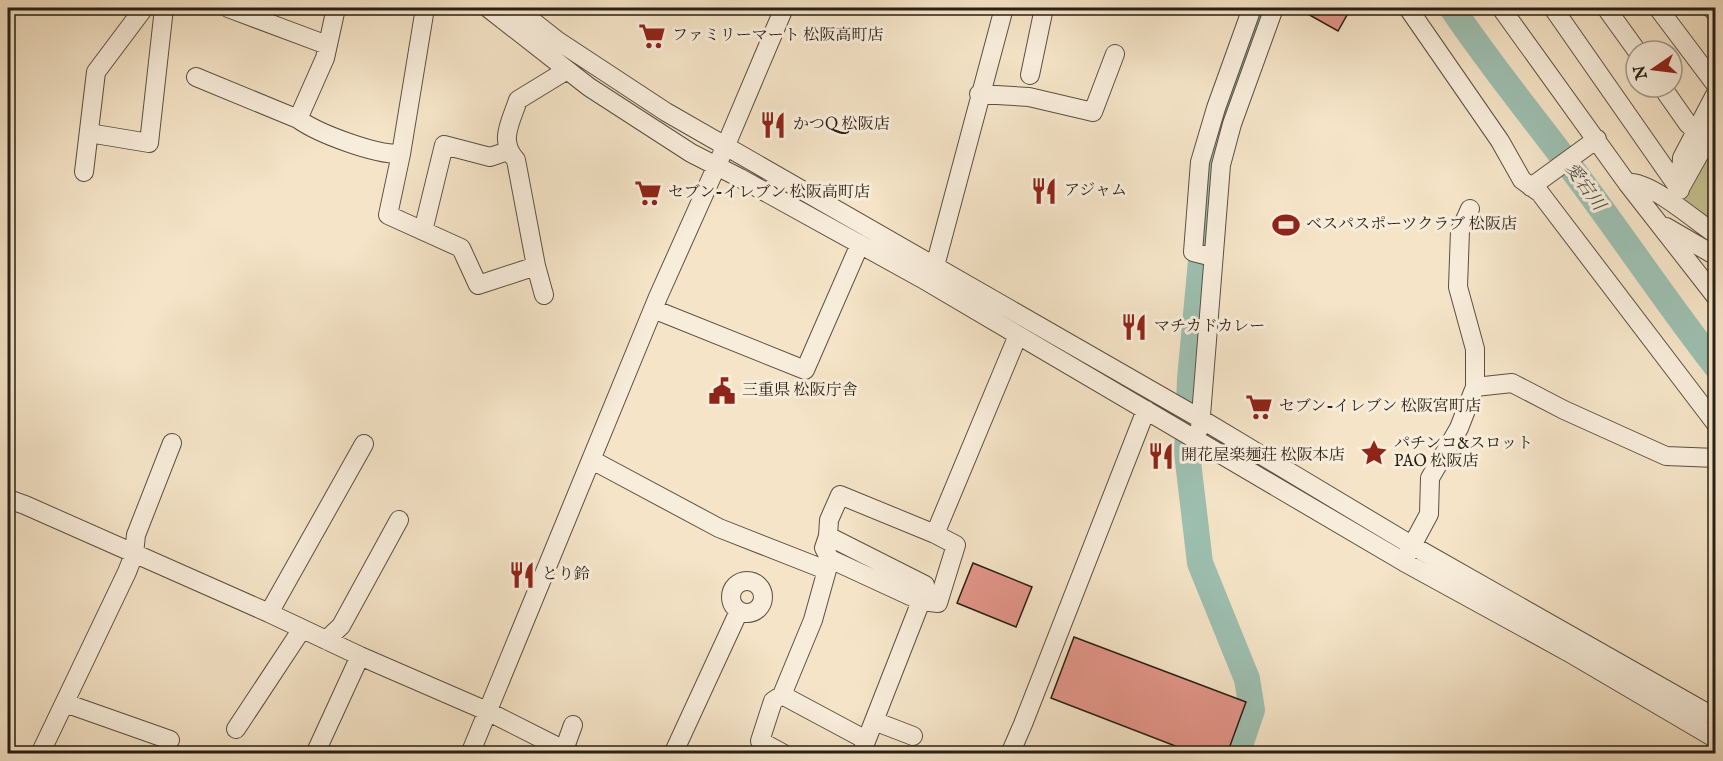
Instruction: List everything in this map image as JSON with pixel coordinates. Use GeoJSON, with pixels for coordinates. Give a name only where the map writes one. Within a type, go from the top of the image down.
{"type":"FeatureCollection","features":[{"type":"Feature","properties":{"kind":"street"},"geometry":{"type":"LineString","coordinates":[[84,172],[96,72],[144,8]]}},
{"type":"Feature","properties":{"kind":"street"},"geometry":{"type":"LineString","coordinates":[[95,134],[148,143],[164,8]]}},
{"type":"Feature","properties":{"kind":"street"},"geometry":{"type":"LineString","coordinates":[[228,8],[327,45]]}},
{"type":"Feature","properties":{"kind":"street"},"geometry":{"type":"LineString","coordinates":[[298,119],[325,58],[336,8]]}},
{"type":"Feature","properties":{"kind":"street"},"geometry":{"type":"LineString","coordinates":[[425,8],[401,154],[388,215],[461,248],[478,285],[536,266]]}},
{"type":"Feature","properties":{"kind":"street"},"geometry":{"type":"LineString","coordinates":[[488,8],[589,87],[691,153],[860,244],[1404,562],[1568,652],[1716,739]]}},
{"type":"Feature","properties":{"kind":"street"},"geometry":{"type":"LineString","coordinates":[[516,8],[558,40],[666,112],[1179,406],[1413,546],[1716,718]]}},
{"type":"Feature","properties":{"kind":"street"},"geometry":{"type":"LineString","coordinates":[[470,753],[489,712],[653,309],[784,8]]}},
{"type":"Feature","properties":{"kind":"street"},"geometry":{"type":"LineString","coordinates":[[935,266],[979,94],[1004,8]]}},
{"type":"Feature","properties":{"kind":"street"},"geometry":{"type":"LineString","coordinates":[[1030,75],[1044,8],[1040,8]]}},
{"type":"Feature","properties":{"kind":"street"},"geometry":{"type":"LineString","coordinates":[[1213,256],[1193,252],[1200,162],[1222,122],[1245,56],[1252,8]]}},
{"type":"Feature","properties":{"kind":"street"},"geometry":{"type":"LineString","coordinates":[[1245,56],[1274,8]]}},
{"type":"Feature","properties":{"kind":"street"},"geometry":{"type":"LineString","coordinates":[[1408,8],[1500,141],[1522,180],[1540,193],[1716,424]]}},
{"type":"Feature","properties":{"kind":"street"},"geometry":{"type":"LineString","coordinates":[[1501,8],[1627,183],[1716,297]]}},
{"type":"Feature","properties":{"kind":"street"},"geometry":{"type":"LineString","coordinates":[[1553,8],[1680,190]]}},
{"type":"Feature","properties":{"kind":"street"},"geometry":{"type":"LineString","coordinates":[[1606,8],[1628,39]]}},
{"type":"Feature","properties":{"kind":"street"},"geometry":{"type":"LineString","coordinates":[[1658,8],[1716,85]]}},
{"type":"Feature","properties":{"kind":"street"},"geometry":{"type":"LineString","coordinates":[[1711,8],[1716,14]]}},
{"type":"Feature","properties":{"kind":"street"},"geometry":{"type":"LineString","coordinates":[[979,94],[1029,97],[1093,112],[1115,54]]}},
{"type":"Feature","properties":{"kind":"street"},"geometry":{"type":"LineString","coordinates":[[544,295],[536,266],[516,160],[508,151],[506,139],[518,100],[567,70]]}},
{"type":"Feature","properties":{"kind":"street"},"geometry":{"type":"LineString","coordinates":[[196,77],[282,115],[298,119],[310,128],[387,154],[401,154]]}},
{"type":"Feature","properties":{"kind":"street"},"geometry":{"type":"LineString","coordinates":[[1680,190],[1682,158],[1716,93]]}},
{"type":"Feature","properties":{"kind":"street"},"geometry":{"type":"LineString","coordinates":[[1670,99],[1688,124],[1696,131]]}},
{"type":"Feature","properties":{"kind":"street"},"geometry":{"type":"LineString","coordinates":[[1198,441],[1221,165],[1222,122]]}},
{"type":"Feature","properties":{"kind":"street"},"geometry":{"type":"LineString","coordinates":[[1680,190],[1716,124]]}},
{"type":"Feature","properties":{"kind":"street"},"geometry":{"type":"LineString","coordinates":[[1531,187],[1597,139]]}},
{"type":"Feature","properties":{"kind":"street"},"geometry":{"type":"LineString","coordinates":[[423,231],[444,145],[490,157],[508,151]]}},
{"type":"Feature","properties":{"kind":"street"},"geometry":{"type":"LineString","coordinates":[[1627,183],[1634,182],[1664,196],[1714,233]]}},
{"type":"Feature","properties":{"kind":"street"},"geometry":{"type":"LineString","coordinates":[[1198,193],[1218,194]]}},
{"type":"Feature","properties":{"kind":"street"},"geometry":{"type":"LineString","coordinates":[[1404,562],[1429,514],[1430,478],[1459,428],[1475,387],[1475,349],[1458,287],[1460,231],[1470,209]]}},
{"type":"Feature","properties":{"kind":"street"},"geometry":{"type":"LineString","coordinates":[[1657,222],[1716,256]]}},
{"type":"Feature","properties":{"kind":"street"},"geometry":{"type":"LineString","coordinates":[[653,309],[806,369],[860,244]]}},
{"type":"Feature","properties":{"kind":"street"},"geometry":{"type":"LineString","coordinates":[[935,534],[1018,335]]}},
{"type":"Feature","properties":{"kind":"street"},"geometry":{"type":"LineString","coordinates":[[1475,387],[1512,383],[1564,410],[1666,456],[1716,458]]}},
{"type":"Feature","properties":{"kind":"street"},"geometry":{"type":"LineString","coordinates":[[1010,753],[1146,410]]}},
{"type":"Feature","properties":{"kind":"street"},"geometry":{"type":"LineString","coordinates":[[40,753],[127,572],[134,554],[136,535],[172,442]]}},
{"type":"Feature","properties":{"kind":"street"},"geometry":{"type":"LineString","coordinates":[[269,613],[363,444]]}},
{"type":"Feature","properties":{"kind":"street"},"geometry":{"type":"LineString","coordinates":[[592,460],[719,528],[828,564],[921,601],[938,603],[956,545],[840,495],[829,520],[828,536],[824,548],[828,564],[813,620],[782,695],[773,701],[760,741],[784,753]]}},
{"type":"Feature","properties":{"kind":"street"},"geometry":{"type":"LineString","coordinates":[[8,499],[489,712],[568,752],[573,725]]}},
{"type":"Feature","properties":{"kind":"street"},"geometry":{"type":"LineString","coordinates":[[326,640],[341,626],[399,520]]}},
{"type":"Feature","properties":{"kind":"street"},"geometry":{"type":"LineString","coordinates":[[782,695],[864,747],[921,601],[925,585],[828,536]]}},
{"type":"Feature","properties":{"kind":"street"},"geometry":{"type":"LineString","coordinates":[[673,753],[738,611]]}},
{"type":"Feature","properties":{"kind":"street"},"geometry":{"type":"LineString","coordinates":[[236,729],[302,629]]}},
{"type":"Feature","properties":{"kind":"street"},"geometry":{"type":"LineString","coordinates":[[315,753],[360,656]]}},
{"type":"Feature","properties":{"kind":"street"},"geometry":{"type":"LineString","coordinates":[[64,703],[170,740]]}},
{"type":"Feature","properties":{"kind":"street"},"geometry":{"type":"LineString","coordinates":[[874,721],[913,736]]}},
{"type":"Feature","properties":{"kind":"shaded area"},"geometry":{"type":"Polygon","coordinates":[[[1715,135],[1715,226],[1678,203],[1715,135]]]}},
{"type":"Feature","properties":{"kind":"building"},"geometry":{"type":"Polygon","coordinates":[[[1297,8],[1351,8],[1338,31],[1297,8]]]}},
{"type":"Feature","properties":{"kind":"building"},"geometry":{"type":"Polygon","coordinates":[[[973,563],[1032,587],[1016,627],[957,603],[973,563]]]}},
{"type":"Feature","properties":{"kind":"building"},"geometry":{"type":"Polygon","coordinates":[[[1074,637],[1246,702],[1227,754],[1196,754],[1051,698],[1074,637]]]}},
{"type":"Feature","properties":{"kind":"waterway"},"geometry":{"type":"LineString","coordinates":[[1237,754],[1252,710],[1247,679],[1200,563],[1187,453],[1190,379],[1210,164],[1229,94],[1263,8]]}},
{"type":"Feature","properties":{"kind":"waterway","name":"愛宕川"},"geometry":{"type":"LineString","coordinates":[[1452,8],[1716,366]]}},
{"type":"Feature","properties":{"kind":"place","name":"ファミリーマート 松阪高町店"},"geometry":{"type":"Point","coordinates":[652,36]}},
{"type":"Feature","properties":{"kind":"place","name":"かつQ 松阪店"},"geometry":{"type":"Point","coordinates":[773,125]}},
{"type":"Feature","properties":{"kind":"place","name":"アジャム"},"geometry":{"type":"Point","coordinates":[1044,191]}},
{"type":"Feature","properties":{"kind":"place","name":"セブン-イレブン 松阪高町店"},"geometry":{"type":"Point","coordinates":[648,193]}},
{"type":"Feature","properties":{"kind":"place","name":"ベスパスポーツクラブ 松阪店"},"geometry":{"type":"Point","coordinates":[1286,225]}},
{"type":"Feature","properties":{"kind":"place","name":"マチカドカレー"},"geometry":{"type":"Point","coordinates":[1134,327]}},
{"type":"Feature","properties":{"kind":"place","name":"三重県 松阪庁舎"},"geometry":{"type":"Point","coordinates":[722,391]}},
{"type":"Feature","properties":{"kind":"place","name":"セブン-イレブン 松阪宮町店"},"geometry":{"type":"Point","coordinates":[1259,407]}},
{"type":"Feature","properties":{"kind":"place","name":"パチンコ&スロット PAO 松阪店"},"geometry":{"type":"Point","coordinates":[1374,453]}},
{"type":"Feature","properties":{"kind":"place","name":"開花屋楽麺荘 松阪本店"},"geometry":{"type":"Point","coordinates":[1161,456]}},
{"type":"Feature","properties":{"kind":"place","name":"とり鈴"},"geometry":{"type":"Point","coordinates":[522,575]}}]}
